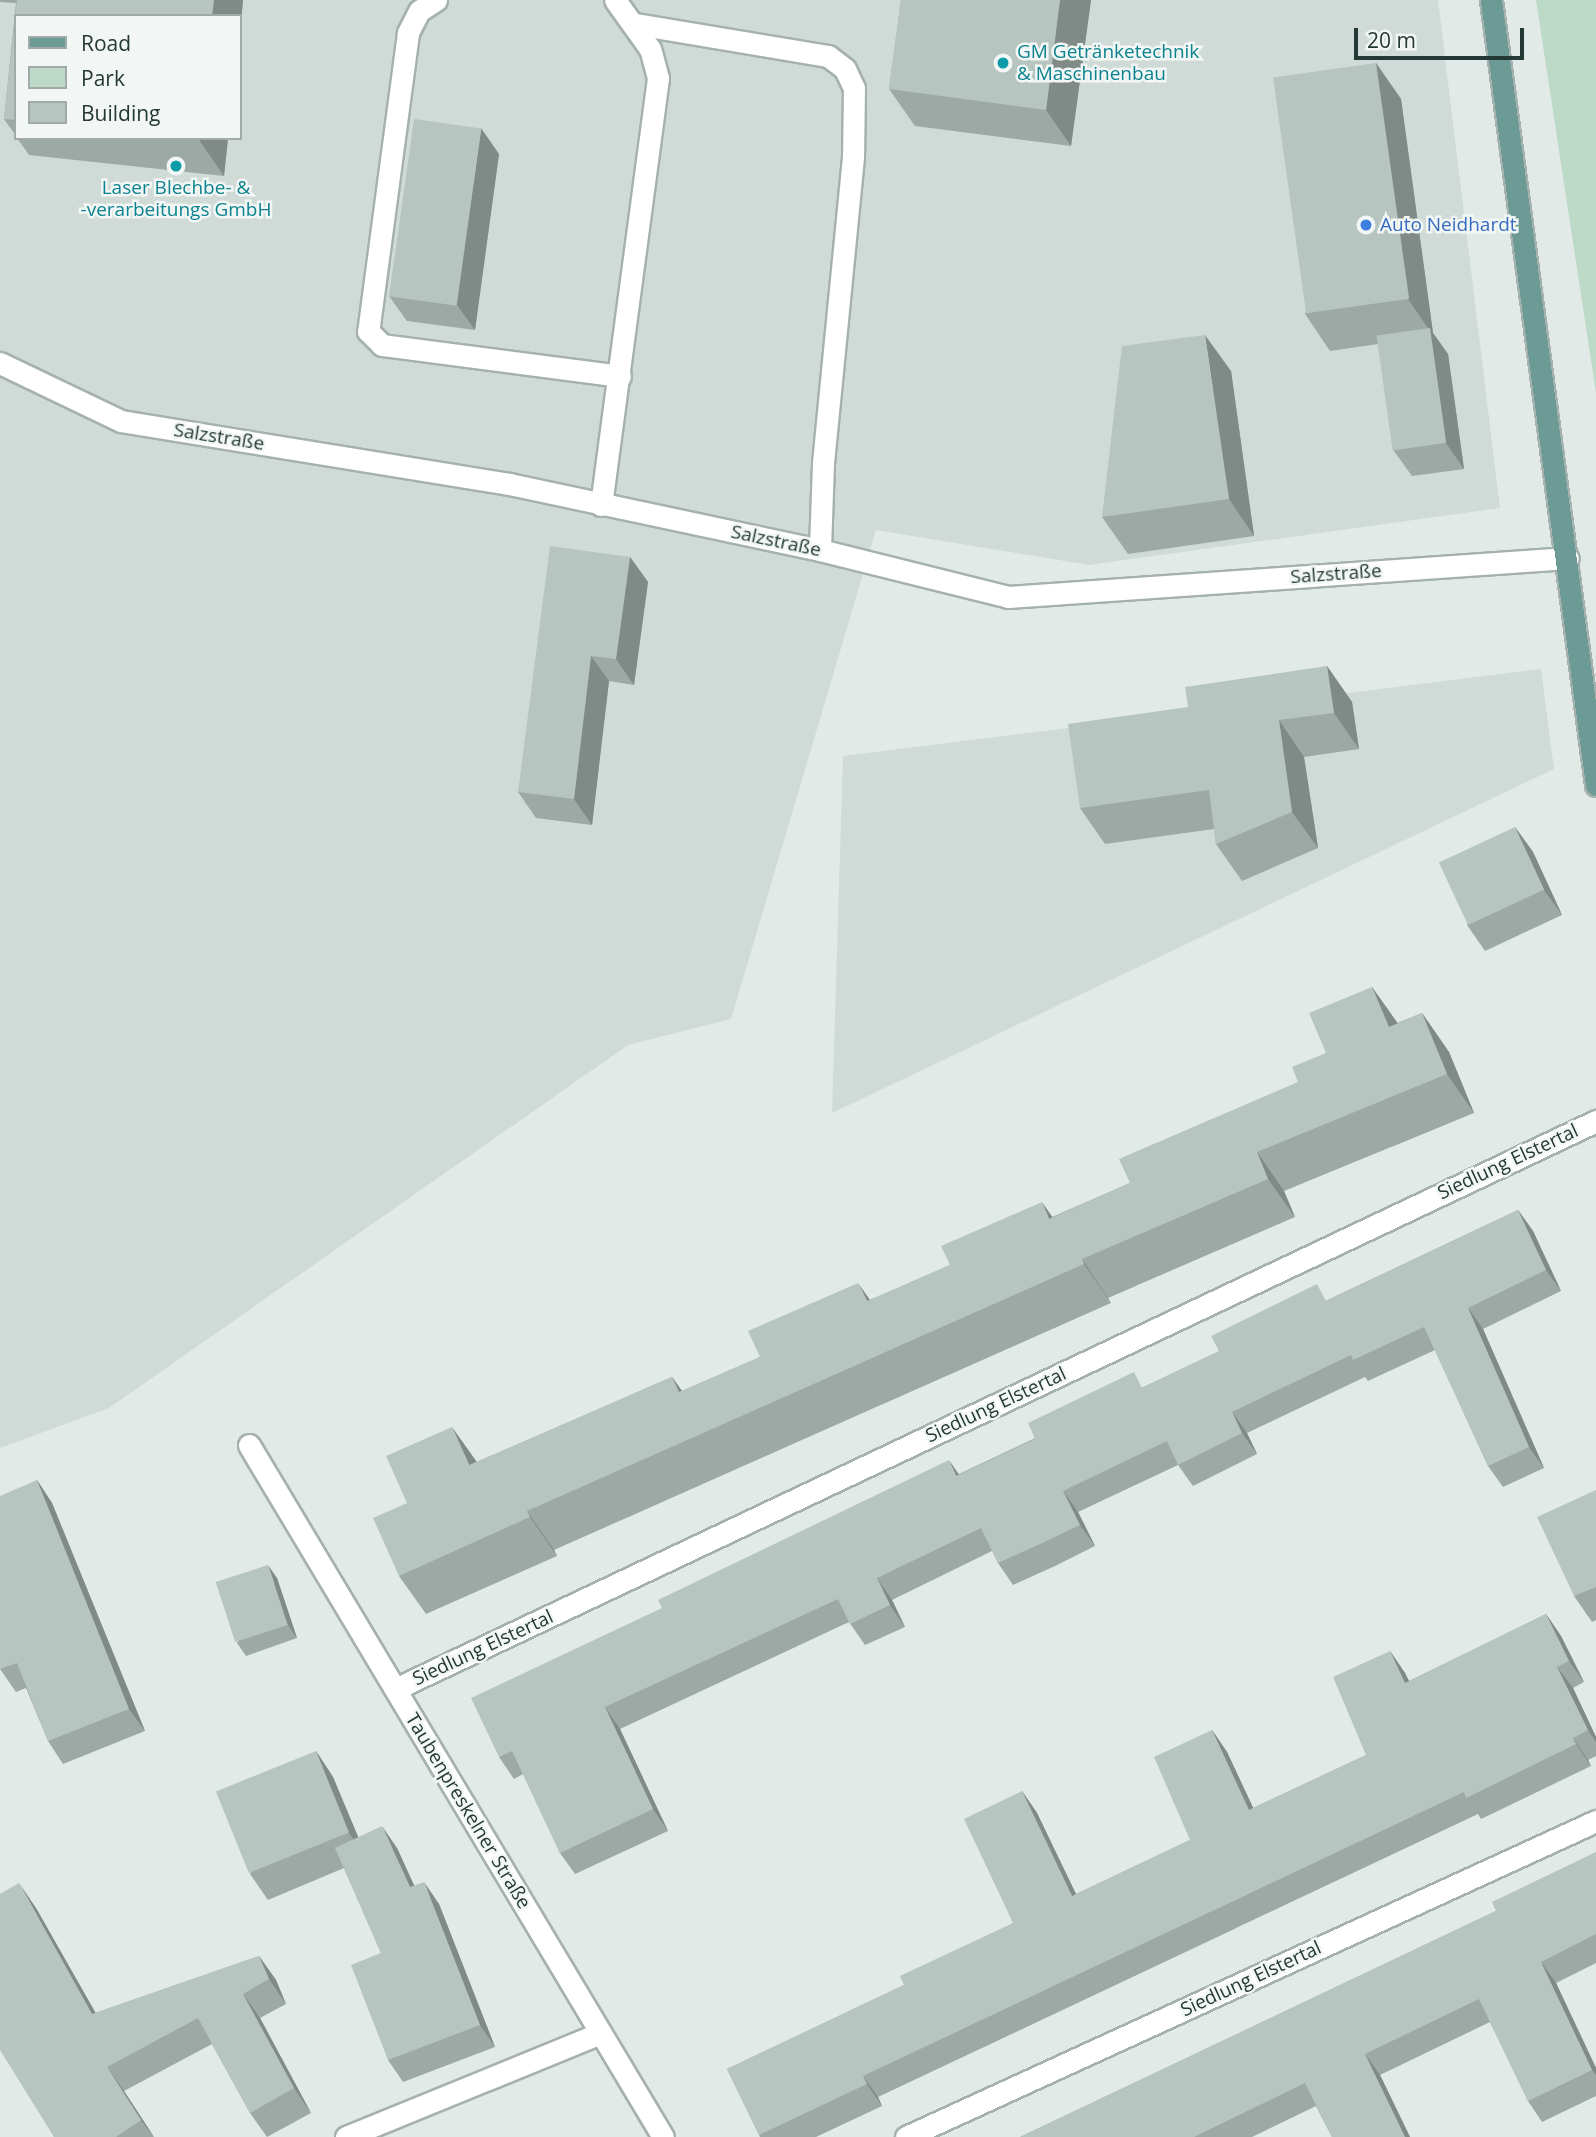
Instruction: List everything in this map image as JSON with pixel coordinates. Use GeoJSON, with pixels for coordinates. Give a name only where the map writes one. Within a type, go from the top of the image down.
{"type":"FeatureCollection","features":[{"type":"Feature","properties":{"kind":"main road"},"geometry":{"type":"LineString","coordinates":[[1491,0],[1568,558],[1596,785]]}},
{"type":"Feature","properties":{"kind":"street"},"geometry":{"type":"LineString","coordinates":[[436,0],[419,12],[408,33],[368,331],[382,345],[620,376]]}},
{"type":"Feature","properties":{"kind":"street"},"geometry":{"type":"LineString","coordinates":[[615,0],[620,13],[636,24],[828,56],[845,69],[854,89],[853,157],[823,463],[820,550]]}},
{"type":"Feature","properties":{"kind":"street"},"geometry":{"type":"LineString","coordinates":[[601,505],[658,78],[650,49],[636,24]]}},
{"type":"Feature","properties":{"kind":"street","name":"Salzstraße"},"geometry":{"type":"LineString","coordinates":[[0,363],[121,421],[509,484],[820,550],[1008,597],[1568,558]]}},
{"type":"Feature","properties":{"kind":"street","name":"Siedlung Elstertal"},"geometry":{"type":"LineString","coordinates":[[395,1689],[1596,1121]]}},
{"type":"Feature","properties":{"kind":"street","name":"Taubenpreskelner Straße"},"geometry":{"type":"LineString","coordinates":[[249,1445],[663,2137]]}},
{"type":"Feature","properties":{"kind":"street","name":"Siedlung Elstertal"},"geometry":{"type":"LineString","coordinates":[[906,2137],[1596,1821]]}},
{"type":"Feature","properties":{"kind":"street"},"geometry":{"type":"LineString","coordinates":[[346,2137],[601,2033]]}},
{"type":"Feature","properties":{"kind":"shaded area"},"geometry":{"type":"Polygon","coordinates":[[[0,0],[1438,0],[1500,508],[1089,565],[876,530],[731,1019],[628,1045],[109,1408],[0,1448],[0,0]]]}},
{"type":"Feature","properties":{"kind":"shaded area"},"geometry":{"type":"Polygon","coordinates":[[[1541,669],[1554,769],[832,1113],[843,756],[1541,669]]]}},
{"type":"Feature","properties":{"kind":"green space"},"geometry":{"type":"Polygon","coordinates":[[[1536,0],[1596,0],[1596,393],[1536,0]]]}},
{"type":"Feature","properties":{"kind":"building"},"geometry":{"type":"Polygon","coordinates":[[[17,0],[214,0],[212,14],[15,14],[17,0]]]}},
{"type":"Feature","properties":{"kind":"building","name":"GM Getränketechnik & Maschinenbau"},"geometry":{"type":"Polygon","coordinates":[[[901,0],[1060,0],[1046,110],[889,89],[901,0]]]}},
{"type":"Feature","properties":{"kind":"building"},"geometry":{"type":"Polygon","coordinates":[[[14,27],[14,120],[4,119],[14,27]]]}},
{"type":"Feature","properties":{"kind":"building","name":"Auto Neidhardt"},"geometry":{"type":"Polygon","coordinates":[[[1376,63],[1409,299],[1306,313],[1273,77],[1376,63]]]}},
{"type":"Feature","properties":{"kind":"building"},"geometry":{"type":"Polygon","coordinates":[[[414,119],[481,128],[456,306],[389,296],[414,119]]]}},
{"type":"Feature","properties":{"kind":"building"},"geometry":{"type":"Polygon","coordinates":[[[1430,328],[1446,443],[1393,450],[1377,336],[1430,328]]]}},
{"type":"Feature","properties":{"kind":"building"},"geometry":{"type":"Polygon","coordinates":[[[1205,335],[1229,499],[1102,517],[1122,346],[1205,335]]]}},
{"type":"Feature","properties":{"kind":"building"},"geometry":{"type":"Polygon","coordinates":[[[550,546],[630,557],[616,659],[591,656],[574,799],[518,792],[550,546]]]}},
{"type":"Feature","properties":{"kind":"building"},"geometry":{"type":"Polygon","coordinates":[[[1327,666],[1334,713],[1279,720],[1292,812],[1216,844],[1209,790],[1080,808],[1068,724],[1188,707],[1185,687],[1327,666]]]}},
{"type":"Feature","properties":{"kind":"building"},"geometry":{"type":"Polygon","coordinates":[[[1515,827],[1544,890],[1468,925],[1439,862],[1515,827]]]}},
{"type":"Feature","properties":{"kind":"building"},"geometry":{"type":"Polygon","coordinates":[[[1372,987],[1389,1027],[1422,1013],[1447,1074],[1257,1152],[1268,1179],[1082,1259],[1084,1264],[527,1511],[530,1517],[399,1576],[373,1518],[407,1503],[386,1456],[452,1427],[469,1465],[672,1377],[679,1392],[760,1357],[748,1331],[858,1283],[867,1301],[950,1265],[941,1246],[1042,1202],[1049,1219],[1130,1183],[1119,1159],[1298,1082],[1292,1067],[1326,1053],[1309,1013],[1372,987]]]}},
{"type":"Feature","properties":{"kind":"building"},"geometry":{"type":"Polygon","coordinates":[[[1518,1210],[1546,1270],[1468,1308],[1529,1447],[1488,1466],[1424,1327],[1353,1360],[1351,1355],[1232,1412],[1242,1433],[1178,1465],[1167,1441],[1063,1491],[1080,1525],[1040,1544],[998,1563],[981,1528],[877,1578],[890,1605],[850,1624],[838,1599],[605,1707],[653,1809],[560,1853],[512,1751],[499,1757],[471,1698],[662,1608],[658,1600],[949,1460],[956,1476],[1035,1439],[1028,1423],[1134,1372],[1142,1388],[1219,1351],[1211,1336],[1317,1284],[1326,1301],[1518,1210]]]}},
{"type":"Feature","properties":{"kind":"building"},"geometry":{"type":"Polygon","coordinates":[[[37,1480],[129,1709],[48,1741],[17,1663],[0,1669],[0,1496],[37,1480]]]}},
{"type":"Feature","properties":{"kind":"building"},"geometry":{"type":"Polygon","coordinates":[[[1596,1490],[1596,1587],[1574,1596],[1537,1517],[1596,1490]]]}},
{"type":"Feature","properties":{"kind":"building"},"geometry":{"type":"Polygon","coordinates":[[[268,1565],[287,1625],[235,1642],[216,1582],[268,1565]]]}},
{"type":"Feature","properties":{"kind":"building"},"geometry":{"type":"Polygon","coordinates":[[[1546,1614],[1569,1661],[1557,1667],[1588,1730],[1573,1738],[1576,1744],[1466,1798],[1464,1792],[863,2076],[867,2084],[759,2135],[727,2069],[904,1985],[900,1976],[1013,1923],[964,1819],[1022,1791],[1072,1896],[1190,1840],[1154,1757],[1212,1730],[1249,1810],[1366,1755],[1333,1677],[1390,1651],[1405,1683],[1546,1614]]]}},
{"type":"Feature","properties":{"kind":"building"},"geometry":{"type":"Polygon","coordinates":[[[316,1751],[349,1833],[249,1873],[216,1791],[316,1751]]]}},
{"type":"Feature","properties":{"kind":"building"},"geometry":{"type":"Polygon","coordinates":[[[382,1826],[410,1887],[424,1882],[480,2025],[388,2060],[351,1965],[381,1953],[335,1848],[382,1826]]]}},
{"type":"Feature","properties":{"kind":"building"},"geometry":{"type":"Polygon","coordinates":[[[1596,1852],[1596,1934],[1541,1962],[1592,2070],[1528,2101],[1479,1999],[1365,2054],[1405,2137],[1332,2137],[1305,2083],[1194,2137],[1020,2137],[1496,1911],[1492,1902],[1596,1852]]]}},
{"type":"Feature","properties":{"kind":"building"},"geometry":{"type":"Polygon","coordinates":[[[19,1883],[92,2014],[259,1956],[269,1979],[243,1994],[294,2088],[250,2113],[198,2018],[107,2067],[141,2120],[116,2137],[54,2137],[0,2050],[0,1894],[19,1883]]]}},
{"type":"Feature","properties":{"kind":"place","name":"GM Getränketechnik & Maschinenbau"},"geometry":{"type":"Point","coordinates":[1003,63]}},
{"type":"Feature","properties":{"kind":"place","name":"Laser Blechbe- & -verarbeitungs GmbH"},"geometry":{"type":"Point","coordinates":[176,166]}},
{"type":"Feature","properties":{"kind":"place","name":"Auto Neidhardt"},"geometry":{"type":"Point","coordinates":[1366,225]}}]}
